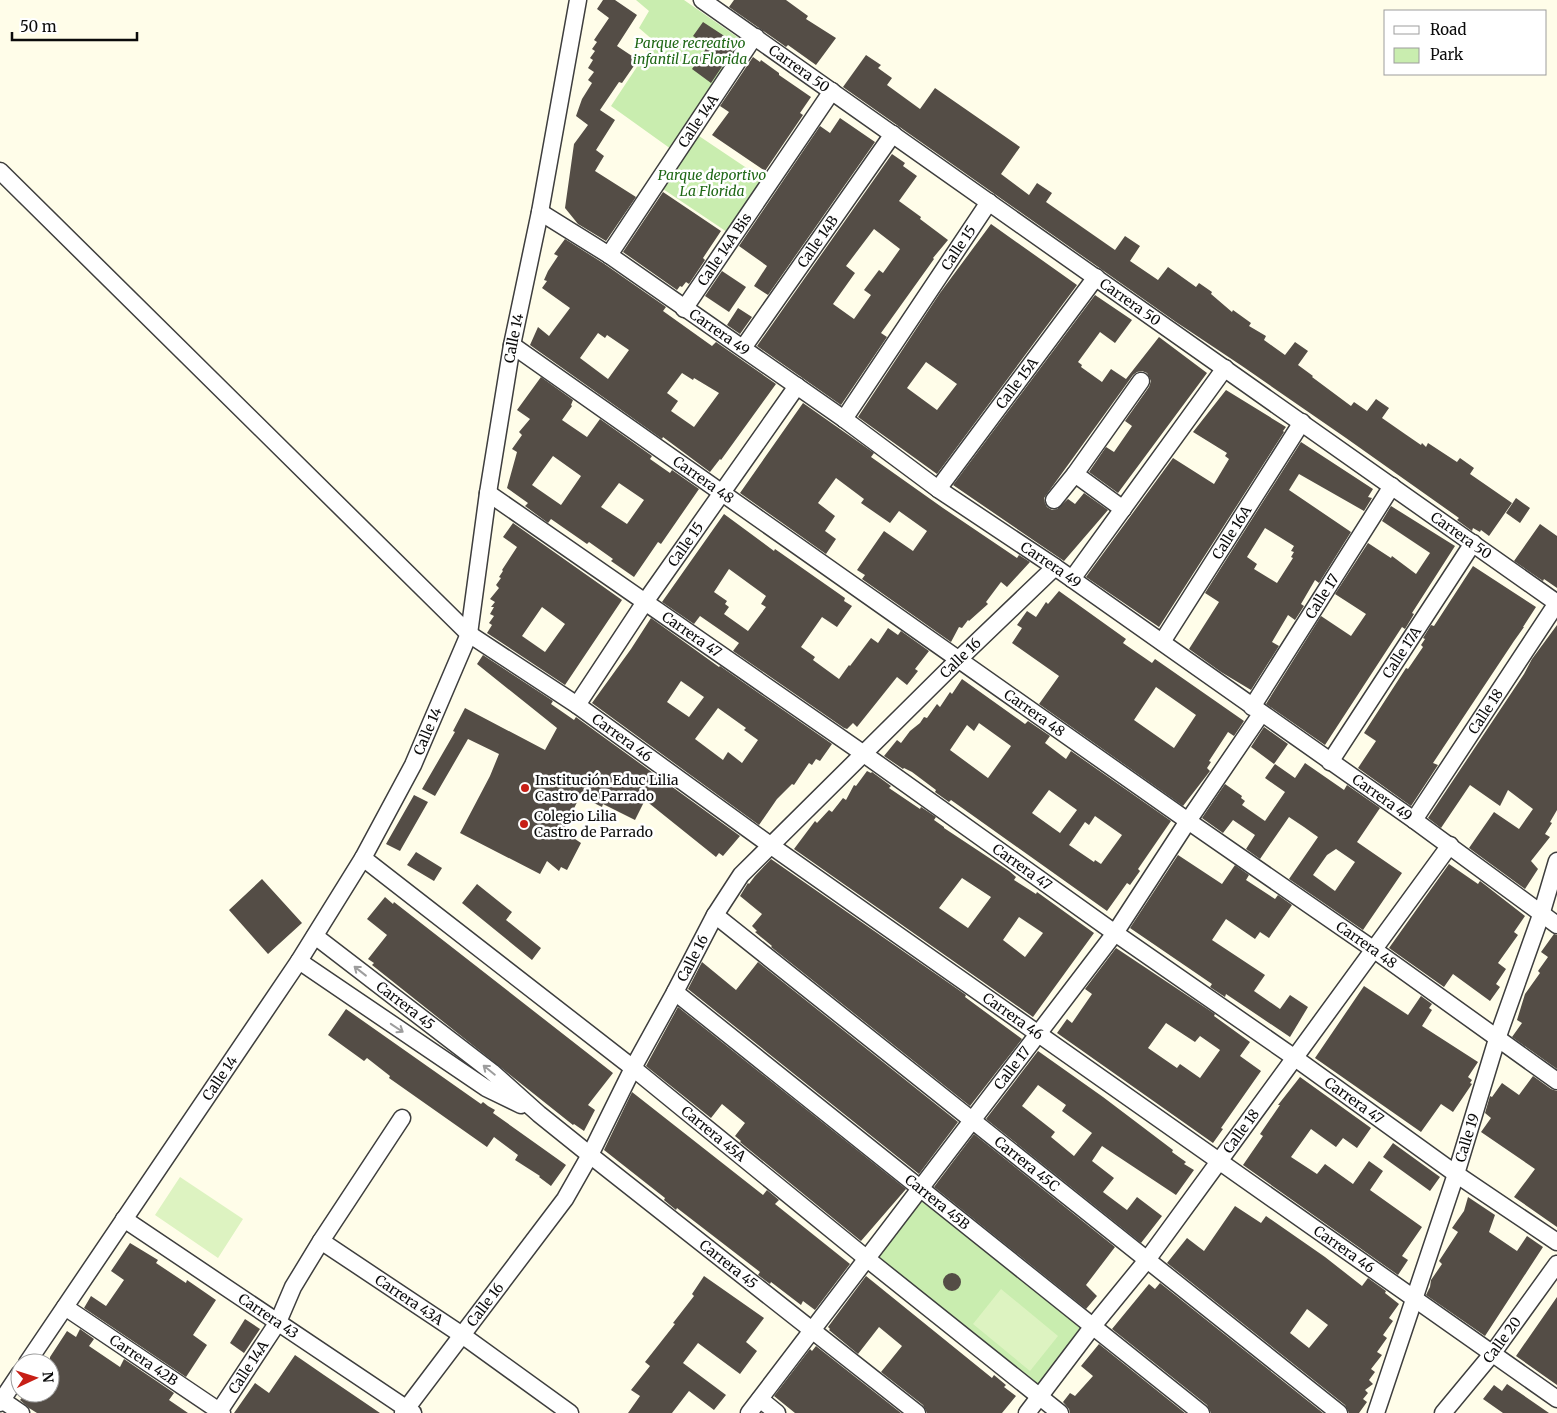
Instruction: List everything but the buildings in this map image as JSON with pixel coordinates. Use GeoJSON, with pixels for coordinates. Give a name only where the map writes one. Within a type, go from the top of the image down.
{"type":"FeatureCollection","features":[{"type":"Feature","properties":{"kind":"street","name":"Calle 14"},"geometry":{"type":"LineString","coordinates":[[34,1353],[299,961],[363,858],[413,765],[469,634],[488,493],[512,345],[540,212],[578,0]]}},
{"type":"Feature","properties":{"kind":"street","name":"Carrera 50"},"geometry":{"type":"LineString","coordinates":[[702,0],[1557,603]]}},
{"type":"Feature","properties":{"kind":"street","name":"Calle 14A"},"geometry":{"type":"LineString","coordinates":[[609,255],[744,52],[756,38]]}},
{"type":"Feature","properties":{"kind":"street","name":"Calle 14A Bis"},"geometry":{"type":"LineString","coordinates":[[684,309],[832,91]]}},
{"type":"Feature","properties":{"kind":"street","name":"Calle 14B"},"geometry":{"type":"LineString","coordinates":[[742,348],[893,134]]}},
{"type":"Feature","properties":{"kind":"street","name":"Carrera 46"},"geometry":{"type":"LineString","coordinates":[[0,171],[469,634],[577,705],[770,845],[1557,1399]]}},
{"type":"Feature","properties":{"kind":"street","name":"Calle 15"},"geometry":{"type":"LineString","coordinates":[[844,419],[990,202]]}},
{"type":"Feature","properties":{"kind":"street","name":"Carrera 49"},"geometry":{"type":"LineString","coordinates":[[540,212],[609,255],[797,386],[938,489],[1055,567],[1450,845],[1541,915],[1557,925]]}},
{"type":"Feature","properties":{"kind":"street","name":"Calle 15A"},"geometry":{"type":"LineString","coordinates":[[938,489],[1096,278]]}},
{"type":"Feature","properties":{"kind":"street","name":"Carrera 48"},"geometry":{"type":"LineString","coordinates":[[512,345],[1373,949],[1557,1081]]}},
{"type":"Feature","properties":{"kind":"street"},"geometry":{"type":"LineString","coordinates":[[1072,579],[1225,368]]}},
{"type":"Feature","properties":{"kind":"street"},"geometry":{"type":"LineString","coordinates":[[1054,500],[1075,474],[1141,381]]}},
{"type":"Feature","properties":{"kind":"street","name":"Calle 15"},"geometry":{"type":"LineString","coordinates":[[577,705],[645,602],[797,386]]}},
{"type":"Feature","properties":{"kind":"street","name":"Calle 16A"},"geometry":{"type":"LineString","coordinates":[[1162,642],[1302,422]]}},
{"type":"Feature","properties":{"kind":"street"},"geometry":{"type":"LineString","coordinates":[[1075,474],[1123,509]]}},
{"type":"Feature","properties":{"kind":"street","name":"Calle 17"},"geometry":{"type":"LineString","coordinates":[[749,1413],[1115,933],[1257,710],[1392,486]]}},
{"type":"Feature","properties":{"kind":"street","name":"Carrera 47"},"geometry":{"type":"LineString","coordinates":[[488,493],[864,754],[1456,1174],[1557,1242]]}},
{"type":"Feature","properties":{"kind":"street","name":"Calle 17A"},"geometry":{"type":"LineString","coordinates":[[1330,762],[1473,543]]}},
{"type":"Feature","properties":{"kind":"street","name":"Calle 16"},"geometry":{"type":"LineString","coordinates":[[407,1411],[565,1199],[715,916],[741,875],[959,659],[1055,567]]}},
{"type":"Feature","properties":{"kind":"street","name":"Calle 18"},"geometry":{"type":"LineString","coordinates":[[1414,820],[1557,603]]}},
{"type":"Feature","properties":{"kind":"street","name":"Calle 18"},"geometry":{"type":"LineString","coordinates":[[1027,1413],[1147,1260],[1450,845]]}},
{"type":"Feature","properties":{"kind":"street","name":"Carrera 45A"},"geometry":{"type":"LineString","coordinates":[[363,858],[633,1068],[1060,1413]]}},
{"type":"Feature","properties":{"kind":"street","name":"Calle 19"},"geometry":{"type":"LineString","coordinates":[[1376,1413],[1456,1174],[1498,1039],[1541,915],[1557,861]]}},
{"type":"Feature","properties":{"kind":"street","name":"Carrera 45C"},"geometry":{"type":"LineString","coordinates":[[715,916],[1338,1413]]}},
{"type":"Feature","properties":{"kind":"street","name":"Carrera 45"},"geometry":{"type":"LineString","coordinates":[[315,936],[492,1072],[539,1114],[590,1155],[917,1413]]}},
{"type":"Feature","properties":{"kind":"street","name":"Carrera 45"},"geometry":{"type":"LineString","coordinates":[[299,961],[486,1088],[539,1114]]}},
{"type":"Feature","properties":{"kind":"street","name":"Carrera 45B"},"geometry":{"type":"LineString","coordinates":[[675,992],[1201,1413]]}},
{"type":"Feature","properties":{"kind":"street","name":"Calle 14A"},"geometry":{"type":"LineString","coordinates":[[220,1412],[278,1322],[293,1287],[321,1241],[402,1118]]}},
{"type":"Feature","properties":{"kind":"street","name":"Carrera 43"},"geometry":{"type":"LineString","coordinates":[[124,1219],[407,1411]]}},
{"type":"Feature","properties":{"kind":"street","name":"Carrera 43A"},"geometry":{"type":"LineString","coordinates":[[321,1241],[462,1335],[570,1413]]}},
{"type":"Feature","properties":{"kind":"street","name":"Calle 20"},"geometry":{"type":"LineString","coordinates":[[1444,1413],[1492,1354],[1557,1264]]}},
{"type":"Feature","properties":{"kind":"street","name":"Carrera 42B"},"geometry":{"type":"LineString","coordinates":[[64,1307],[220,1412]]}},
{"type":"Feature","properties":{"kind":"street"},"geometry":{"type":"LineString","coordinates":[[10,1388],[1,1401],[21,1413]]}},
{"type":"Feature","properties":{"kind":"street"},"geometry":{"type":"LineString","coordinates":[[760,1399],[778,1413]]}},
{"type":"Feature","properties":{"kind":"green space","name":"Parque recreativo infantil La Florida"},"geometry":{"type":"Polygon","coordinates":[[[636,0],[684,0],[743,41],[671,149],[611,106],[654,41],[639,28],[649,11],[636,0]]]}},
{"type":"Feature","properties":{"kind":"green space","name":"Parque deportivo La Florida"},"geometry":{"type":"Polygon","coordinates":[[[696,134],[763,179],[727,232],[660,187],[696,134]]]}},
{"type":"Feature","properties":{"kind":"green space"},"geometry":{"type":"Polygon","coordinates":[[[180,1177],[243,1219],[218,1258],[155,1215],[180,1177]]]}},
{"type":"Feature","properties":{"kind":"green space"},"geometry":{"type":"Polygon","coordinates":[[[919,1189],[1093,1326],[1040,1397],[866,1258],[919,1189]]]}},
{"type":"Feature","properties":{"kind":"green space"},"geometry":{"type":"Polygon","coordinates":[[[1001,1289],[1058,1336],[1030,1371],[973,1324],[1001,1289]]]}},
{"type":"Feature","properties":{"kind":"place","name":"Institución Educ Lilia Castro de Parrado"},"geometry":{"type":"Point","coordinates":[525,788]}},
{"type":"Feature","properties":{"kind":"place","name":"Colegio Lilia Castro de Parrado"},"geometry":{"type":"Point","coordinates":[524,824]}}]}
